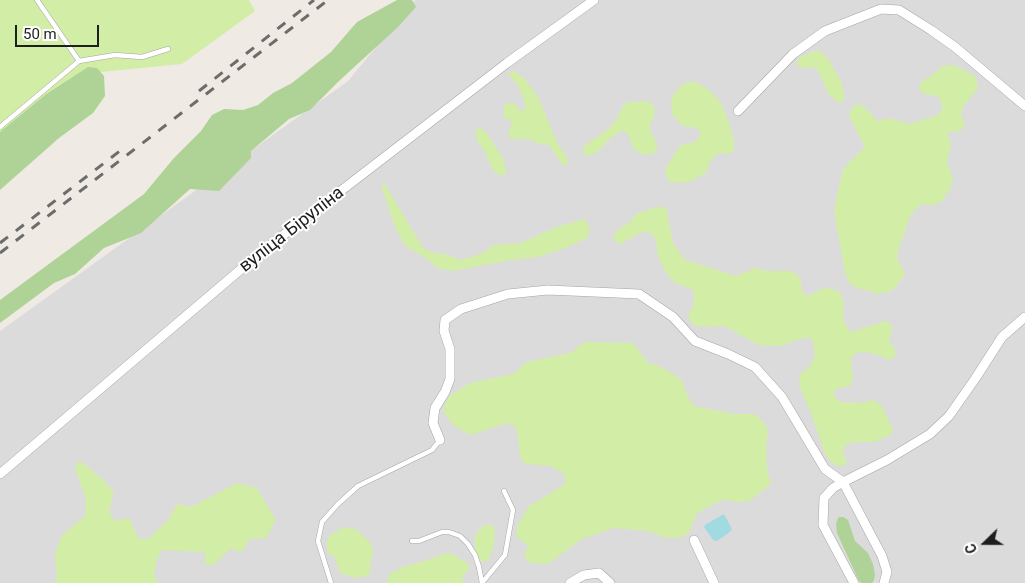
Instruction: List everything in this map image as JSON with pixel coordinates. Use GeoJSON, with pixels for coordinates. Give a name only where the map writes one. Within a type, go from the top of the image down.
{"type":"FeatureCollection","features":[{"type":"Feature","properties":{"kind":"street","name":"вуліца Біруліна"},"geometry":{"type":"LineString","coordinates":[[0,474],[260,253],[508,63],[594,0]]}},
{"type":"Feature","properties":{"kind":"street"},"geometry":{"type":"LineString","coordinates":[[738,111],[793,54],[825,31],[881,9],[899,10],[931,30],[1025,106]]}},
{"type":"Feature","properties":{"kind":"street"},"geometry":{"type":"LineString","coordinates":[[440,440],[433,423],[435,408],[445,392],[450,379],[450,349],[444,330],[445,320],[461,310],[508,294],[548,290],[640,294],[673,317],[695,341],[755,367],[782,397],[825,469],[843,482],[882,556],[887,572],[884,583]]}},
{"type":"Feature","properties":{"kind":"street"},"geometry":{"type":"LineString","coordinates":[[854,583],[823,525],[824,498],[833,488],[887,460],[930,434],[949,416],[1002,337],[1025,318]]}},
{"type":"Feature","properties":{"kind":"street"},"geometry":{"type":"LineString","coordinates":[[694,540],[714,583]]}},
{"type":"Feature","properties":{"kind":"street"},"geometry":{"type":"LineString","coordinates":[[570,583],[584,575],[599,573],[610,583]]}},
{"type":"Feature","properties":{"kind":"lane"},"geometry":{"type":"LineString","coordinates":[[37,0],[78,61]]}},
{"type":"Feature","properties":{"kind":"lane"},"geometry":{"type":"LineString","coordinates":[[0,127],[78,61],[115,55],[142,57],[168,49]]}},
{"type":"Feature","properties":{"kind":"lane"},"geometry":{"type":"LineString","coordinates":[[331,583],[318,541],[322,522],[358,486],[432,450],[440,440]]}},
{"type":"Feature","properties":{"kind":"lane"},"geometry":{"type":"LineString","coordinates":[[482,583],[504,555],[513,510],[504,491]]}},
{"type":"Feature","properties":{"kind":"lane"},"geometry":{"type":"LineString","coordinates":[[412,541],[419,542],[442,532],[449,532],[460,536],[475,555],[482,583]]}},
{"type":"Feature","properties":{"kind":"shaded area"},"geometry":{"type":"Polygon","coordinates":[[[415,0],[1025,0],[1025,583],[0,583],[0,331],[348,81],[415,0]]]}},
{"type":"Feature","properties":{"kind":"green space"},"geometry":{"type":"Polygon","coordinates":[[[0,0],[249,0],[255,11],[182,64],[81,74],[0,135],[0,0]]]}},
{"type":"Feature","properties":{"kind":"green space"},"geometry":{"type":"Polygon","coordinates":[[[397,0],[412,0],[416,7],[398,27],[310,110],[289,119],[251,151],[251,158],[219,191],[190,189],[141,233],[104,248],[75,274],[54,283],[0,323],[0,300],[144,194],[174,158],[201,131],[212,115],[224,109],[243,110],[258,105],[273,93],[292,83],[331,52],[357,22],[397,0]]]}},
{"type":"Feature","properties":{"kind":"green space"},"geometry":{"type":"Polygon","coordinates":[[[818,50],[827,57],[841,81],[845,97],[842,102],[836,101],[828,93],[816,67],[798,67],[797,61],[801,56],[818,50]]]}},
{"type":"Feature","properties":{"kind":"green space"},"geometry":{"type":"Polygon","coordinates":[[[950,65],[961,68],[976,77],[978,88],[963,107],[961,115],[965,124],[962,129],[947,134],[951,143],[947,163],[953,178],[950,189],[942,201],[934,205],[921,204],[911,214],[897,258],[905,274],[899,283],[891,291],[877,294],[859,289],[850,284],[845,273],[835,217],[835,204],[843,169],[865,147],[849,116],[851,109],[857,104],[865,107],[877,121],[889,118],[910,124],[938,115],[943,107],[938,96],[924,94],[919,90],[921,82],[934,74],[942,66],[950,65]]]}},
{"type":"Feature","properties":{"kind":"green space"},"geometry":{"type":"Polygon","coordinates":[[[88,67],[97,68],[104,76],[105,96],[93,113],[59,138],[0,190],[0,132],[45,95],[88,67]]]}},
{"type":"Feature","properties":{"kind":"green space"},"geometry":{"type":"Polygon","coordinates":[[[513,71],[523,77],[537,95],[558,144],[568,159],[567,165],[562,164],[549,145],[539,144],[529,139],[511,139],[508,134],[512,124],[509,119],[503,117],[504,106],[508,103],[514,103],[522,112],[526,107],[519,87],[508,73],[513,71]]]}},
{"type":"Feature","properties":{"kind":"green space"},"geometry":{"type":"Polygon","coordinates":[[[694,81],[709,90],[721,103],[730,125],[734,149],[730,154],[719,153],[711,160],[706,173],[690,182],[670,182],[665,171],[679,147],[695,142],[701,133],[697,128],[683,126],[672,113],[671,102],[675,92],[683,84],[694,81]]]}},
{"type":"Feature","properties":{"kind":"green space"},"geometry":{"type":"Polygon","coordinates":[[[645,101],[651,103],[655,113],[649,128],[657,143],[657,149],[653,154],[642,155],[633,148],[629,136],[623,130],[609,139],[598,152],[588,156],[583,153],[584,147],[588,143],[615,122],[623,106],[628,102],[645,101]]]}},
{"type":"Feature","properties":{"kind":"green space"},"geometry":{"type":"Polygon","coordinates":[[[480,128],[485,131],[503,158],[506,169],[505,175],[494,172],[484,150],[478,142],[475,130],[480,128]]]}},
{"type":"Feature","properties":{"kind":"green space"},"geometry":{"type":"Polygon","coordinates":[[[385,184],[423,248],[433,253],[445,254],[461,260],[481,254],[494,245],[521,243],[556,227],[585,219],[590,229],[587,238],[566,248],[537,257],[452,271],[438,268],[420,254],[405,246],[395,227],[381,185],[385,184]]]}},
{"type":"Feature","properties":{"kind":"green space"},"geometry":{"type":"Polygon","coordinates":[[[658,207],[666,207],[673,243],[685,260],[736,276],[755,268],[768,271],[792,271],[801,278],[801,289],[807,296],[826,287],[840,292],[844,303],[843,316],[846,326],[851,332],[886,321],[893,327],[889,340],[896,351],[894,358],[888,360],[866,352],[857,353],[851,358],[853,378],[850,386],[835,389],[834,396],[841,402],[862,403],[873,400],[882,406],[893,429],[890,435],[874,442],[856,442],[845,445],[843,452],[847,463],[843,466],[837,466],[831,462],[825,454],[810,410],[799,386],[800,374],[809,367],[815,357],[811,338],[803,338],[780,346],[759,345],[724,326],[704,327],[693,325],[688,316],[694,303],[693,290],[674,282],[665,271],[658,256],[656,241],[653,235],[646,231],[620,244],[613,239],[617,230],[630,222],[637,213],[658,207]]]}},
{"type":"Feature","properties":{"kind":"green space"},"geometry":{"type":"Polygon","coordinates":[[[585,342],[633,343],[648,363],[662,367],[682,380],[688,397],[694,406],[734,414],[753,414],[764,422],[768,431],[766,445],[767,468],[771,484],[749,501],[734,502],[724,499],[706,508],[696,515],[689,533],[679,538],[663,537],[648,531],[614,528],[582,539],[548,564],[529,563],[524,556],[528,546],[516,536],[517,526],[528,507],[565,484],[565,474],[550,466],[525,464],[521,459],[516,427],[508,423],[470,435],[453,425],[443,411],[448,397],[470,383],[513,374],[527,362],[570,353],[585,342]]]}},
{"type":"Feature","properties":{"kind":"green space"},"geometry":{"type":"Polygon","coordinates":[[[79,460],[100,477],[114,492],[109,512],[115,521],[129,518],[139,539],[148,539],[168,520],[177,504],[191,507],[237,483],[257,488],[276,520],[266,538],[249,539],[245,548],[240,553],[231,548],[213,566],[205,564],[205,552],[162,550],[157,559],[154,575],[158,583],[55,583],[57,578],[55,553],[62,535],[85,516],[86,500],[75,468],[79,460]]]}},
{"type":"Feature","properties":{"kind":"green space"},"geometry":{"type":"Polygon","coordinates":[[[840,517],[848,520],[855,541],[868,553],[875,574],[872,583],[862,583],[859,581],[837,533],[836,524],[840,517]]]}},
{"type":"Feature","properties":{"kind":"green space"},"geometry":{"type":"Polygon","coordinates":[[[491,524],[495,528],[494,545],[488,561],[482,562],[475,553],[475,536],[481,527],[491,524]]]}},
{"type":"Feature","properties":{"kind":"green space"},"geometry":{"type":"Polygon","coordinates":[[[344,527],[360,532],[372,545],[371,572],[366,576],[354,578],[340,573],[335,558],[327,552],[329,536],[344,527]]]}},
{"type":"Feature","properties":{"kind":"green space"},"geometry":{"type":"Polygon","coordinates":[[[447,553],[453,554],[469,564],[469,569],[462,577],[464,583],[387,583],[389,574],[405,566],[447,553]]]}},
{"type":"Feature","properties":{"kind":"water"},"geometry":{"type":"Polygon","coordinates":[[[724,514],[732,529],[717,541],[713,540],[704,527],[724,514]]]}},
{"type":"Feature","properties":{"kind":"railway"},"geometry":{"type":"LineString","coordinates":[[199,91],[314,0]]}},
{"type":"Feature","properties":{"kind":"railway"},"geometry":{"type":"LineString","coordinates":[[0,253],[328,0]]}},
{"type":"Feature","properties":{"kind":"railway"},"geometry":{"type":"LineString","coordinates":[[0,243],[125,147]]}}]}
